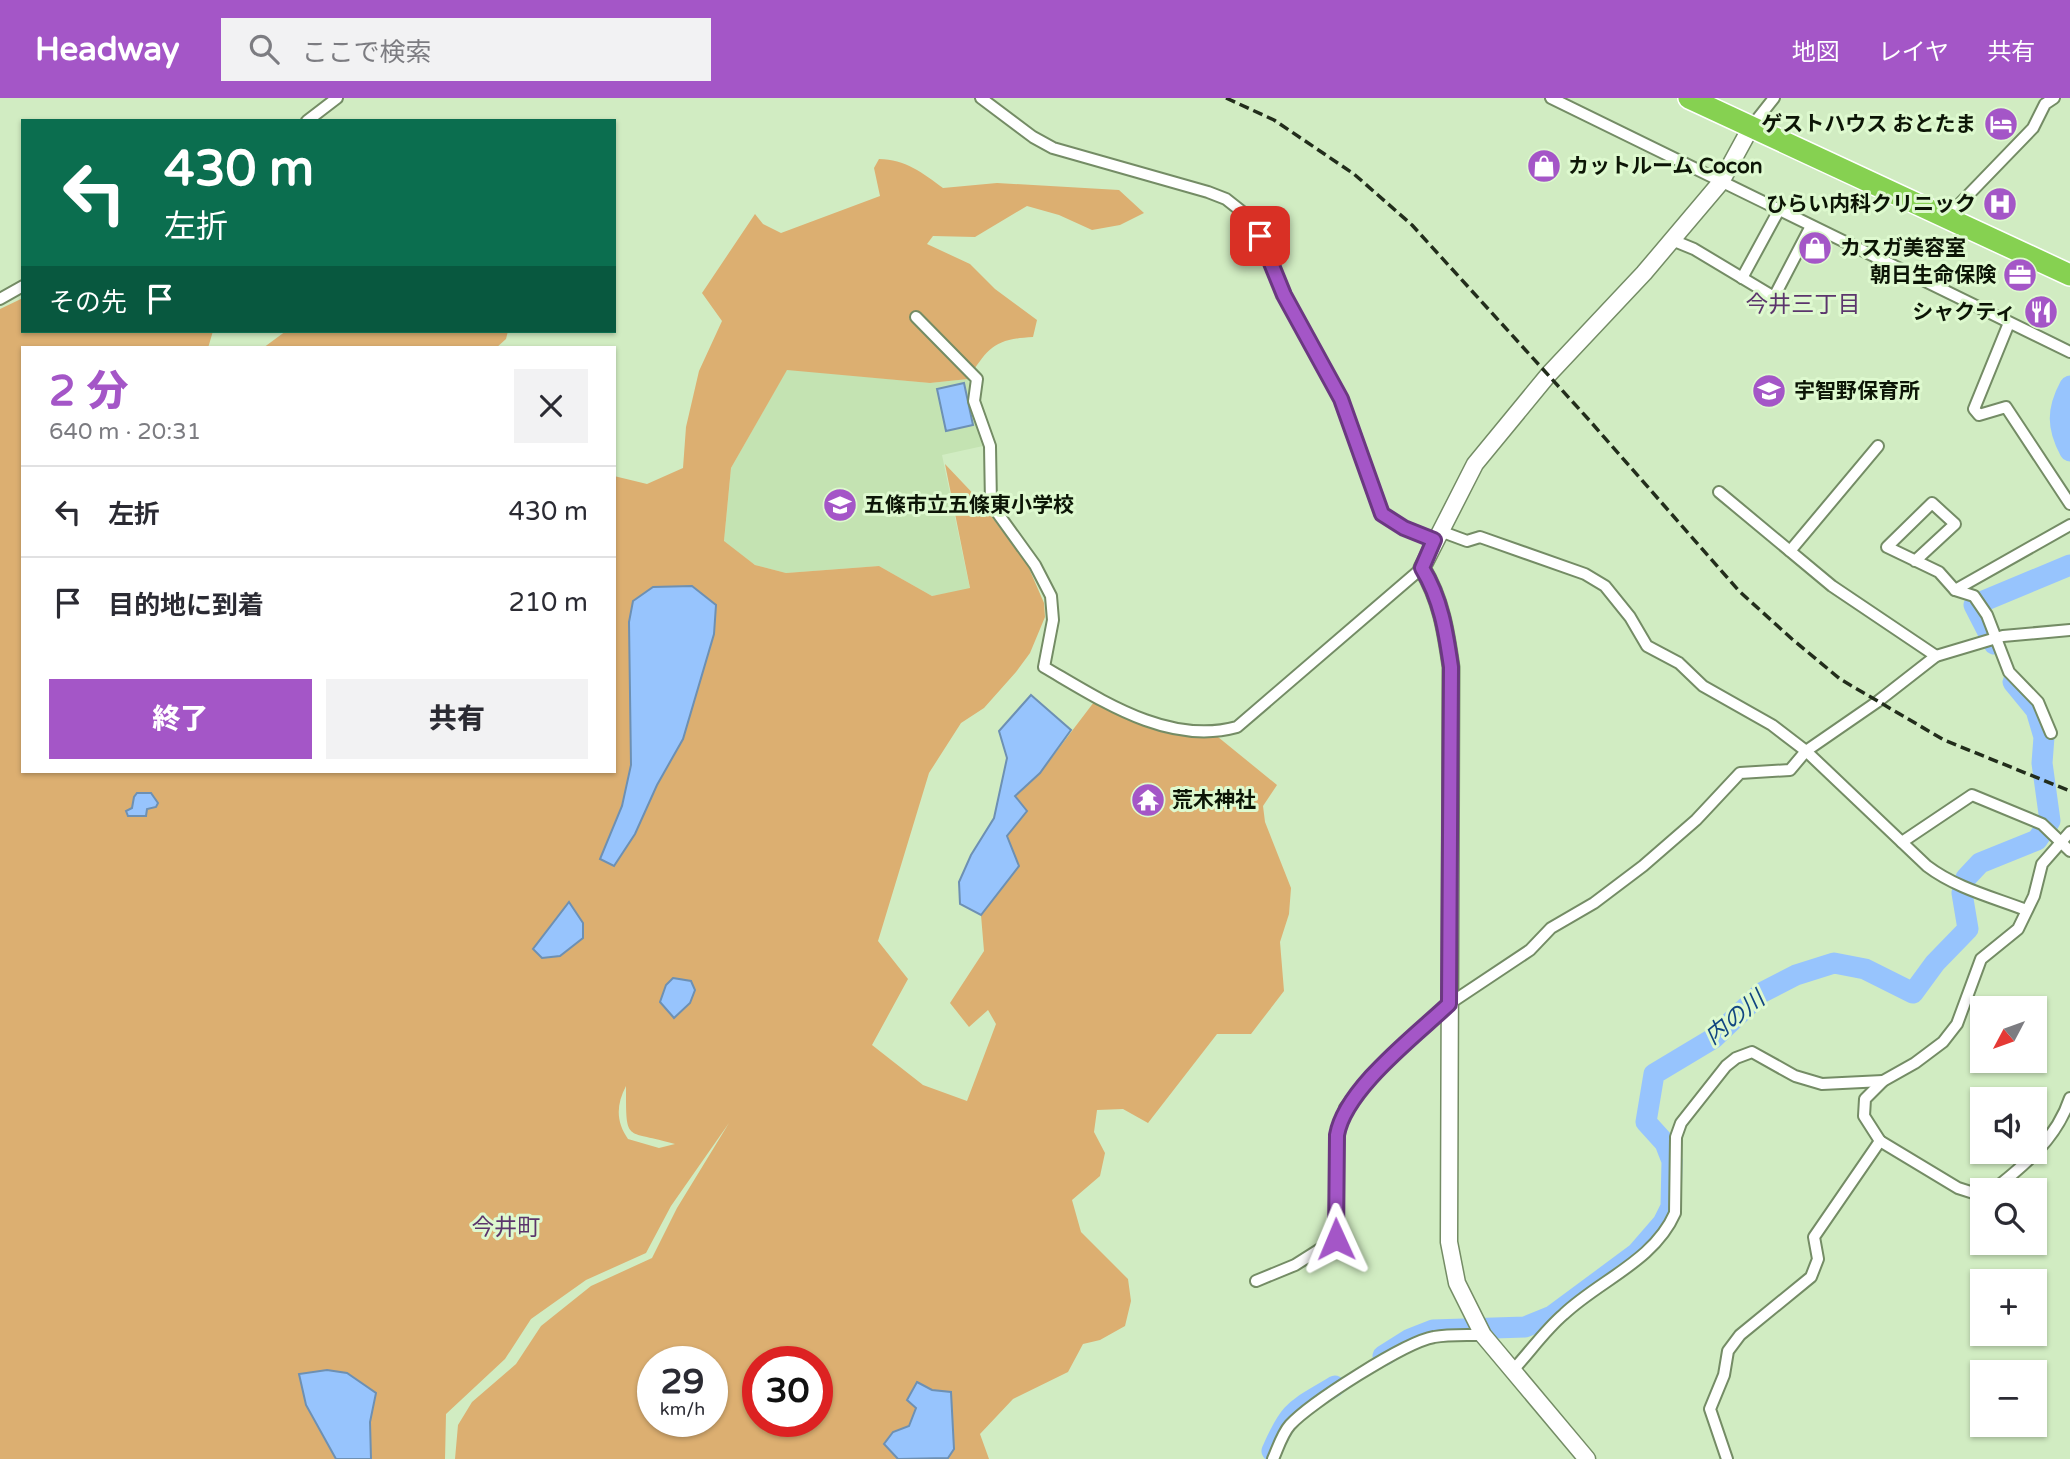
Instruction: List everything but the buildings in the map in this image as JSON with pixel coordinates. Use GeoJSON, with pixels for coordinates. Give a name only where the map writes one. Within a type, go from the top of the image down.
{"type":"FeatureCollection","features":[{"type":"Feature","properties":{"kind":"highway"},"geometry":{"type":"LineString","coordinates":[[1689,98],[2070,275]]}},
{"type":"Feature","properties":{"kind":"street"},"geometry":{"type":"LineString","coordinates":[[310,119],[337,98]]}},
{"type":"Feature","properties":{"kind":"street"},"geometry":{"type":"LineString","coordinates":[[981,98],[1033,137],[1053,148],[1208,192],[1226,199],[1250,218],[1269,254],[1284,295],[1341,399],[1382,514],[1404,528],[1437,536],[1467,541],[1480,537],[1585,574],[1605,586],[1630,617],[1647,646],[1679,663],[1703,686],[1772,724],[1806,751],[1927,866],[1942,877],[1964,887],[2026,910]]}},
{"type":"Feature","properties":{"kind":"street"},"geometry":{"type":"LineString","coordinates":[[1551,98],[2070,352]]}},
{"type":"Feature","properties":{"kind":"street"},"geometry":{"type":"LineString","coordinates":[[916,317],[977,379],[974,401],[990,446],[992,504],[1035,565],[1051,596],[1053,620],[1044,667],[1096,698],[1150,722],[1172,728],[1207,732],[1237,727],[1422,568],[1475,464],[1549,374],[1672,240],[1721,182],[1751,128],[1774,98]]}},
{"type":"Feature","properties":{"kind":"street"},"geometry":{"type":"LineString","coordinates":[[1946,218],[2033,128],[2045,104],[2054,98]]}},
{"type":"Feature","properties":{"kind":"street"},"geometry":{"type":"LineString","coordinates":[[1742,278],[1779,210]]}},
{"type":"Feature","properties":{"kind":"street"},"geometry":{"type":"LineString","coordinates":[[1672,240],[1774,297],[1811,226]]}},
{"type":"Feature","properties":{"kind":"street"},"geometry":{"type":"LineString","coordinates":[[0,299],[21,287]]}},
{"type":"Feature","properties":{"kind":"street"},"geometry":{"type":"LineString","coordinates":[[2009,323],[1973,409],[1979,415],[2006,407],[2070,504]]}},
{"type":"Feature","properties":{"kind":"street"},"geometry":{"type":"LineString","coordinates":[[1790,551],[1878,446]]}},
{"type":"Feature","properties":{"kind":"street"},"geometry":{"type":"LineString","coordinates":[[1719,492],[1832,586],[1936,656]]}},
{"type":"Feature","properties":{"kind":"street"},"geometry":{"type":"LineString","coordinates":[[1915,561],[1955,524],[1932,503],[1887,547],[1915,561],[1939,572],[1955,590],[1974,596],[1987,615],[2009,672],[2038,702],[2051,733]]}},
{"type":"Feature","properties":{"kind":"street"},"geometry":{"type":"LineString","coordinates":[[1955,590],[2070,525]]}},
{"type":"Feature","properties":{"kind":"street"},"geometry":{"type":"LineString","coordinates":[[1422,568],[1433,587],[1446,627],[1451,667],[1449,1242],[1457,1283],[1483,1335],[1587,1459]]}},
{"type":"Feature","properties":{"kind":"street"},"geometry":{"type":"LineString","coordinates":[[1256,1281],[1294,1265],[1336,1239],[1339,1121],[1362,1086],[1449,1004],[1530,950],[1551,928],[1594,904],[1643,866],[1696,820],[1740,773],[1790,770],[1806,751],[1877,702],[1936,656],[1996,638],[2070,630]]}},
{"type":"Feature","properties":{"kind":"street"},"geometry":{"type":"LineString","coordinates":[[1902,842],[1972,795],[2046,829],[2066,848]]}},
{"type":"Feature","properties":{"kind":"street"},"geometry":{"type":"LineString","coordinates":[[1970,1191],[1958,1188],[1881,1141],[1864,1116],[1865,1099],[1883,1081],[1915,1063],[1943,1042],[1957,1024],[1981,959],[2018,929],[2034,896],[2042,864],[2066,848],[2070,832]]}},
{"type":"Feature","properties":{"kind":"street"},"geometry":{"type":"LineString","coordinates":[[1513,1370],[1562,1315],[1635,1261],[1671,1221],[1675,1213],[1676,1137],[1681,1123],[1714,1079],[1736,1058],[1752,1052],[1795,1076],[1822,1084],[1883,1081]]}},
{"type":"Feature","properties":{"kind":"street"},"geometry":{"type":"LineString","coordinates":[[2008,1178],[2030,1160],[2054,1132],[2070,1098]]}},
{"type":"Feature","properties":{"kind":"street"},"geometry":{"type":"LineString","coordinates":[[1727,1459],[1710,1409],[1724,1375],[1728,1351],[1740,1335],[1811,1277],[1818,1259],[1814,1237],[1881,1141]]}},
{"type":"Feature","properties":{"kind":"street"},"geometry":{"type":"LineString","coordinates":[[1273,1459],[1288,1427],[1337,1389],[1393,1356],[1433,1337],[1483,1335]]}},
{"type":"Feature","properties":{"kind":"shaded area"},"geometry":{"type":"Polygon","coordinates":[[[879,159],[905,164],[943,188],[997,183],[1119,190],[1144,213],[1120,225],[1092,230],[1059,215],[1027,206],[975,237],[933,236],[927,244],[970,264],[995,289],[1037,320],[1033,337],[1009,340],[993,347],[968,379],[930,383],[787,370],[731,468],[724,541],[755,565],[786,573],[879,566],[932,596],[970,588],[945,464],[981,502],[1028,566],[1044,603],[1045,617],[1030,653],[984,708],[961,723],[929,773],[878,941],[908,979],[872,1045],[923,1085],[967,1101],[996,1024],[988,1010],[969,1027],[950,1003],[984,951],[981,915],[1019,866],[1007,836],[1014,796],[1040,773],[1094,702],[1150,728],[1193,737],[1218,737],[1277,785],[1263,806],[1265,822],[1291,888],[1289,914],[1280,942],[1284,991],[1251,1034],[1217,1034],[1148,1123],[1123,1109],[1097,1110],[1094,1132],[1105,1153],[1100,1176],[1072,1200],[1081,1232],[1128,1279],[1131,1301],[1125,1326],[1100,1340],[1083,1344],[1068,1372],[1013,1399],[980,1434],[989,1459],[455,1459],[458,1425],[472,1402],[516,1364],[541,1326],[591,1286],[652,1258],[677,1208],[729,1123],[671,1206],[646,1253],[586,1280],[531,1319],[505,1359],[446,1414],[445,1459],[0,1459],[0,309],[21,299],[21,333],[212,333],[209,346],[21,346],[21,773],[616,773],[616,476],[647,484],[683,468],[686,427],[699,371],[722,321],[702,293],[755,214],[763,224],[781,233],[880,196],[874,168],[879,159]],[[626,1086],[620,1100],[619,1113],[621,1126],[628,1139],[659,1148],[675,1144],[638,1135],[628,1126],[626,1086]]]}},
{"type":"Feature","properties":{"kind":"shaded area"},"geometry":{"type":"Polygon","coordinates":[[[283,333],[508,333],[506,339],[498,346],[266,346],[283,333]]]}},
{"type":"Feature","properties":{"kind":"shaded area","name":"五條市立五條東小学校"},"geometry":{"type":"Polygon","coordinates":[[[787,369],[930,383],[968,379],[983,446],[942,455],[970,589],[932,596],[879,566],[786,573],[755,565],[724,542],[731,468],[787,369]]]}},
{"type":"Feature","properties":{"kind":"water"},"geometry":{"type":"Polygon","coordinates":[[[964,383],[973,425],[946,431],[937,389],[964,383]]]}},
{"type":"Feature","properties":{"kind":"water"},"geometry":{"type":"Polygon","coordinates":[[[692,586],[716,605],[714,634],[683,739],[657,785],[635,834],[614,866],[600,859],[622,806],[631,765],[629,622],[633,601],[653,587],[692,586]]]}},
{"type":"Feature","properties":{"kind":"water"},"geometry":{"type":"Polygon","coordinates":[[[1031,695],[1071,730],[1040,773],[1015,796],[1027,811],[1007,836],[1019,866],[981,915],[960,904],[959,882],[971,855],[994,818],[1007,758],[999,731],[1031,695]]]}},
{"type":"Feature","properties":{"kind":"water"},"geometry":{"type":"Polygon","coordinates":[[[137,793],[151,793],[158,803],[156,807],[147,809],[146,816],[128,816],[126,811],[132,808],[137,793]]]}},
{"type":"Feature","properties":{"kind":"water"},"geometry":{"type":"Polygon","coordinates":[[[569,902],[583,923],[583,938],[560,956],[542,958],[533,949],[569,902]]]}},
{"type":"Feature","properties":{"kind":"water"},"geometry":{"type":"Polygon","coordinates":[[[673,978],[691,981],[695,990],[690,1003],[674,1018],[660,1002],[666,985],[673,978]]]}},
{"type":"Feature","properties":{"kind":"water"},"geometry":{"type":"Polygon","coordinates":[[[327,1370],[347,1373],[376,1393],[370,1422],[371,1459],[336,1459],[306,1405],[299,1374],[327,1370]]]}},
{"type":"Feature","properties":{"kind":"water"},"geometry":{"type":"Polygon","coordinates":[[[917,1382],[932,1390],[951,1392],[954,1449],[948,1458],[898,1459],[884,1444],[893,1432],[909,1426],[916,1408],[907,1400],[917,1382]]]}},
{"type":"Feature","properties":{"kind":"waterway","name":"内の川"},"geometry":{"type":"LineString","coordinates":[[2070,386],[2060,419],[2070,451]]}},
{"type":"Feature","properties":{"kind":"waterway","name":"内の川"},"geometry":{"type":"LineString","coordinates":[[1994,644],[1974,605],[2070,565]]}},
{"type":"Feature","properties":{"kind":"waterway","name":"内の川"},"geometry":{"type":"LineString","coordinates":[[1383,1356],[1410,1339],[1433,1330],[1525,1327],[1552,1316],[1637,1253],[1663,1223],[1671,1207],[1672,1161],[1665,1143],[1646,1122],[1654,1074],[1714,1038],[1761,993],[1796,975],[1834,963],[1865,969],[1913,993],[1935,963],[1968,929],[1962,893],[1966,878],[1980,863],[2037,840],[2050,821],[2042,763],[2044,737],[2036,710],[2013,682]]}},
{"type":"Feature","properties":{"kind":"waterway","name":"内の川"},"geometry":{"type":"LineString","coordinates":[[1272,1451],[1290,1417],[1335,1386]]}},
{"type":"Feature","properties":{"kind":"railway"},"geometry":{"type":"LineString","coordinates":[[1226,98],[1274,120],[1354,174],[1412,225],[1590,421],[1739,591],[1840,679],[1944,740],[2070,791]]}},
{"type":"Feature","properties":{"kind":"place","name":"ゲストハウス おとたま"},"geometry":{"type":"Point","coordinates":[2001,124]}},
{"type":"Feature","properties":{"kind":"place","name":"カットルーム Cocon"},"geometry":{"type":"Point","coordinates":[1544,166]}},
{"type":"Feature","properties":{"kind":"place","name":"ひらい内科クリニック"},"geometry":{"type":"Point","coordinates":[2000,204]}},
{"type":"Feature","properties":{"kind":"place","name":"カスガ美容室"},"geometry":{"type":"Point","coordinates":[1815,248]}},
{"type":"Feature","properties":{"kind":"place","name":"朝日生命保険"},"geometry":{"type":"Point","coordinates":[2020,275]}},
{"type":"Feature","properties":{"kind":"place","name":"シャクティ"},"geometry":{"type":"Point","coordinates":[2041,312]}},
{"type":"Feature","properties":{"kind":"place","name":"宇智野保育所"},"geometry":{"type":"Point","coordinates":[1769,391]}},
{"type":"Feature","properties":{"kind":"place","name":"五條市立五條東小学校"},"geometry":{"type":"Point","coordinates":[840,505]}},
{"type":"Feature","properties":{"kind":"place","name":"荒木神社"},"geometry":{"type":"Point","coordinates":[1148,800]}},
{"type":"Feature","properties":{"kind":"district","name":"今井三丁目"},"geometry":{"type":"Point","coordinates":[1803,305]}},
{"type":"Feature","properties":{"kind":"district","name":"今井町"},"geometry":{"type":"Point","coordinates":[506,1228]}},
{"type":"Feature","properties":{"kind":"route"},"geometry":{"type":"LineString","coordinates":[[1260,236],[1284,295],[1341,399],[1382,514],[1404,528],[1434,540],[1422,568],[1433,587],[1446,627],[1451,667],[1449,1004],[1362,1086],[1345,1108],[1337,1135],[1336,1239]]}}]}
